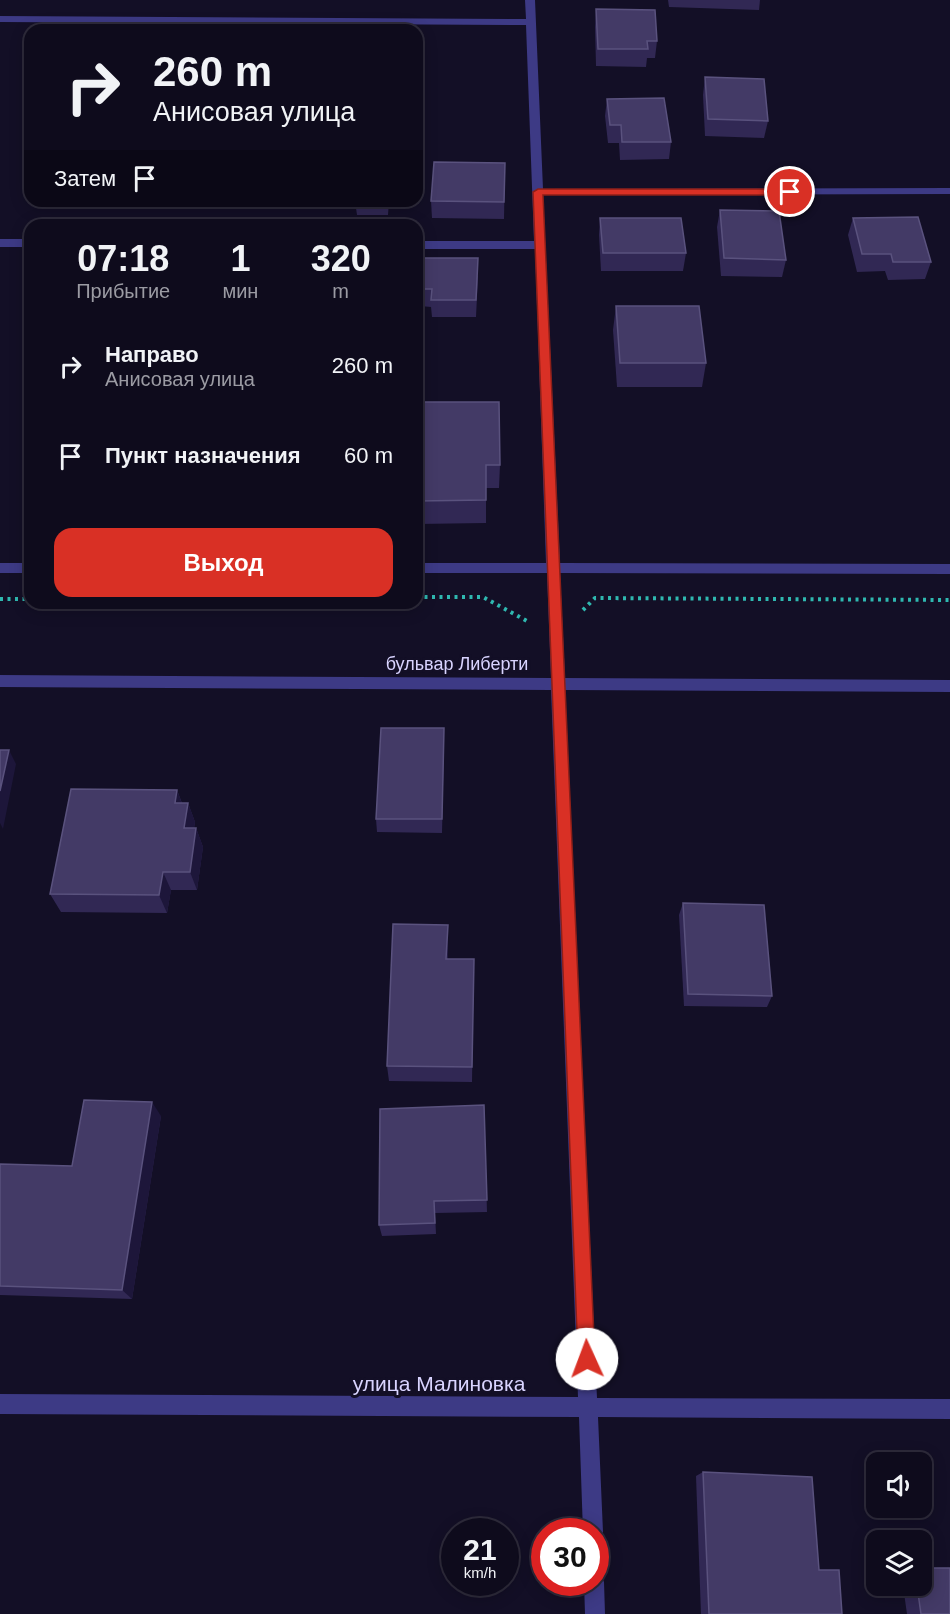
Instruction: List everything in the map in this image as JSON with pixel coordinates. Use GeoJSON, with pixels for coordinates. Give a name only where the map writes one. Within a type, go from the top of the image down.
{"type":"FeatureCollection","features":[{"type":"Feature","properties":{"kind":"street"},"geometry":{"type":"LineString","coordinates":[[530,0],[593,1518]]}},
{"type":"Feature","properties":{"kind":"street"},"geometry":{"type":"LineString","coordinates":[[0,19],[531,22]]}},
{"type":"Feature","properties":{"kind":"street"},"geometry":{"type":"LineString","coordinates":[[538,192],[950,191]]}},
{"type":"Feature","properties":{"kind":"street"},"geometry":{"type":"LineString","coordinates":[[0,243],[24,243]]}},
{"type":"Feature","properties":{"kind":"street"},"geometry":{"type":"LineString","coordinates":[[423,245],[540,245]]}},
{"type":"Feature","properties":{"kind":"street"},"geometry":{"type":"LineString","coordinates":[[0,568],[24,568]]}},
{"type":"Feature","properties":{"kind":"street"},"geometry":{"type":"LineString","coordinates":[[423,568],[950,569]]}},
{"type":"Feature","properties":{"kind":"street","name":"бульвар Либерти"},"geometry":{"type":"LineString","coordinates":[[0,681],[950,686]]}},
{"type":"Feature","properties":{"kind":"street","name":"улица Малиновка"},"geometry":{"type":"LineString","coordinates":[[0,1404],[950,1408]]}},
{"type":"Feature","properties":{"kind":"street"},"geometry":{"type":"LineString","coordinates":[[594,1596],[595,1614]]}},
{"type":"Feature","properties":{"kind":"path"},"geometry":{"type":"LineString","coordinates":[[423,597],[483,597],[556,637],[595,598],[950,600]]}},
{"type":"Feature","properties":{"kind":"path"},"geometry":{"type":"LineString","coordinates":[[0,599],[24,599]]}},
{"type":"Feature","properties":{"kind":"building"},"geometry":{"type":"Polygon","coordinates":[[[596,9],[655,10],[657,41],[647,41],[648,49],[598,49],[596,9]]]}},
{"type":"Feature","properties":{"kind":"building"},"geometry":{"type":"Polygon","coordinates":[[[705,77],[764,79],[768,121],[708,119],[705,77]]]}},
{"type":"Feature","properties":{"kind":"building"},"geometry":{"type":"Polygon","coordinates":[[[664,98],[671,142],[622,142],[621,125],[610,125],[607,99],[664,98]]]}},
{"type":"Feature","properties":{"kind":"building"},"geometry":{"type":"Polygon","coordinates":[[[434,162],[505,163],[504,202],[431,201],[434,162]]]}},
{"type":"Feature","properties":{"kind":"building"},"geometry":{"type":"Polygon","coordinates":[[[720,210],[779,211],[786,260],[724,258],[720,210]]]}},
{"type":"Feature","properties":{"kind":"building"},"geometry":{"type":"Polygon","coordinates":[[[918,217],[931,262],[893,262],[891,254],[862,254],[853,218],[918,217]]]}},
{"type":"Feature","properties":{"kind":"building"},"geometry":{"type":"Polygon","coordinates":[[[600,218],[681,218],[686,253],[603,253],[600,218]]]}},
{"type":"Feature","properties":{"kind":"building"},"geometry":{"type":"Polygon","coordinates":[[[423,258],[478,258],[476,300],[431,300],[432,289],[423,289],[423,258]]]}},
{"type":"Feature","properties":{"kind":"building"},"geometry":{"type":"Polygon","coordinates":[[[616,306],[699,306],[706,363],[620,363],[616,306]]]}},
{"type":"Feature","properties":{"kind":"building"},"geometry":{"type":"Polygon","coordinates":[[[423,402],[499,402],[500,465],[486,465],[486,500],[423,501],[423,402]]]}},
{"type":"Feature","properties":{"kind":"building"},"geometry":{"type":"Polygon","coordinates":[[[381,728],[444,728],[442,819],[376,819],[381,728]]]}},
{"type":"Feature","properties":{"kind":"building"},"geometry":{"type":"Polygon","coordinates":[[[0,750],[9,750],[0,791],[0,750]]]}},
{"type":"Feature","properties":{"kind":"building"},"geometry":{"type":"Polygon","coordinates":[[[71,789],[177,790],[175,803],[188,803],[184,828],[196,828],[190,872],[163,872],[159,895],[50,894],[71,789]]]}},
{"type":"Feature","properties":{"kind":"building"},"geometry":{"type":"Polygon","coordinates":[[[683,903],[764,905],[772,996],[688,994],[683,903]]]}},
{"type":"Feature","properties":{"kind":"building"},"geometry":{"type":"Polygon","coordinates":[[[393,924],[448,925],[446,959],[474,959],[472,1067],[387,1066],[393,924]]]}},
{"type":"Feature","properties":{"kind":"building"},"geometry":{"type":"Polygon","coordinates":[[[84,1100],[152,1102],[122,1290],[0,1286],[0,1164],[72,1166],[84,1100]]]}},
{"type":"Feature","properties":{"kind":"building"},"geometry":{"type":"Polygon","coordinates":[[[484,1105],[487,1200],[434,1201],[435,1223],[379,1225],[380,1109],[484,1105]]]}},
{"type":"Feature","properties":{"kind":"building"},"geometry":{"type":"Polygon","coordinates":[[[703,1472],[812,1477],[819,1570],[839,1570],[842,1614],[709,1614],[703,1472]]]}},
{"type":"Feature","properties":{"kind":"building"},"geometry":{"type":"Polygon","coordinates":[[[932,1568],[950,1568],[950,1614],[921,1614],[918,1596],[932,1596],[932,1568]]]}},
{"type":"Feature","properties":{"kind":"route"},"geometry":{"type":"LineString","coordinates":[[587,1359],[538,192],[790,192]]}}]}
